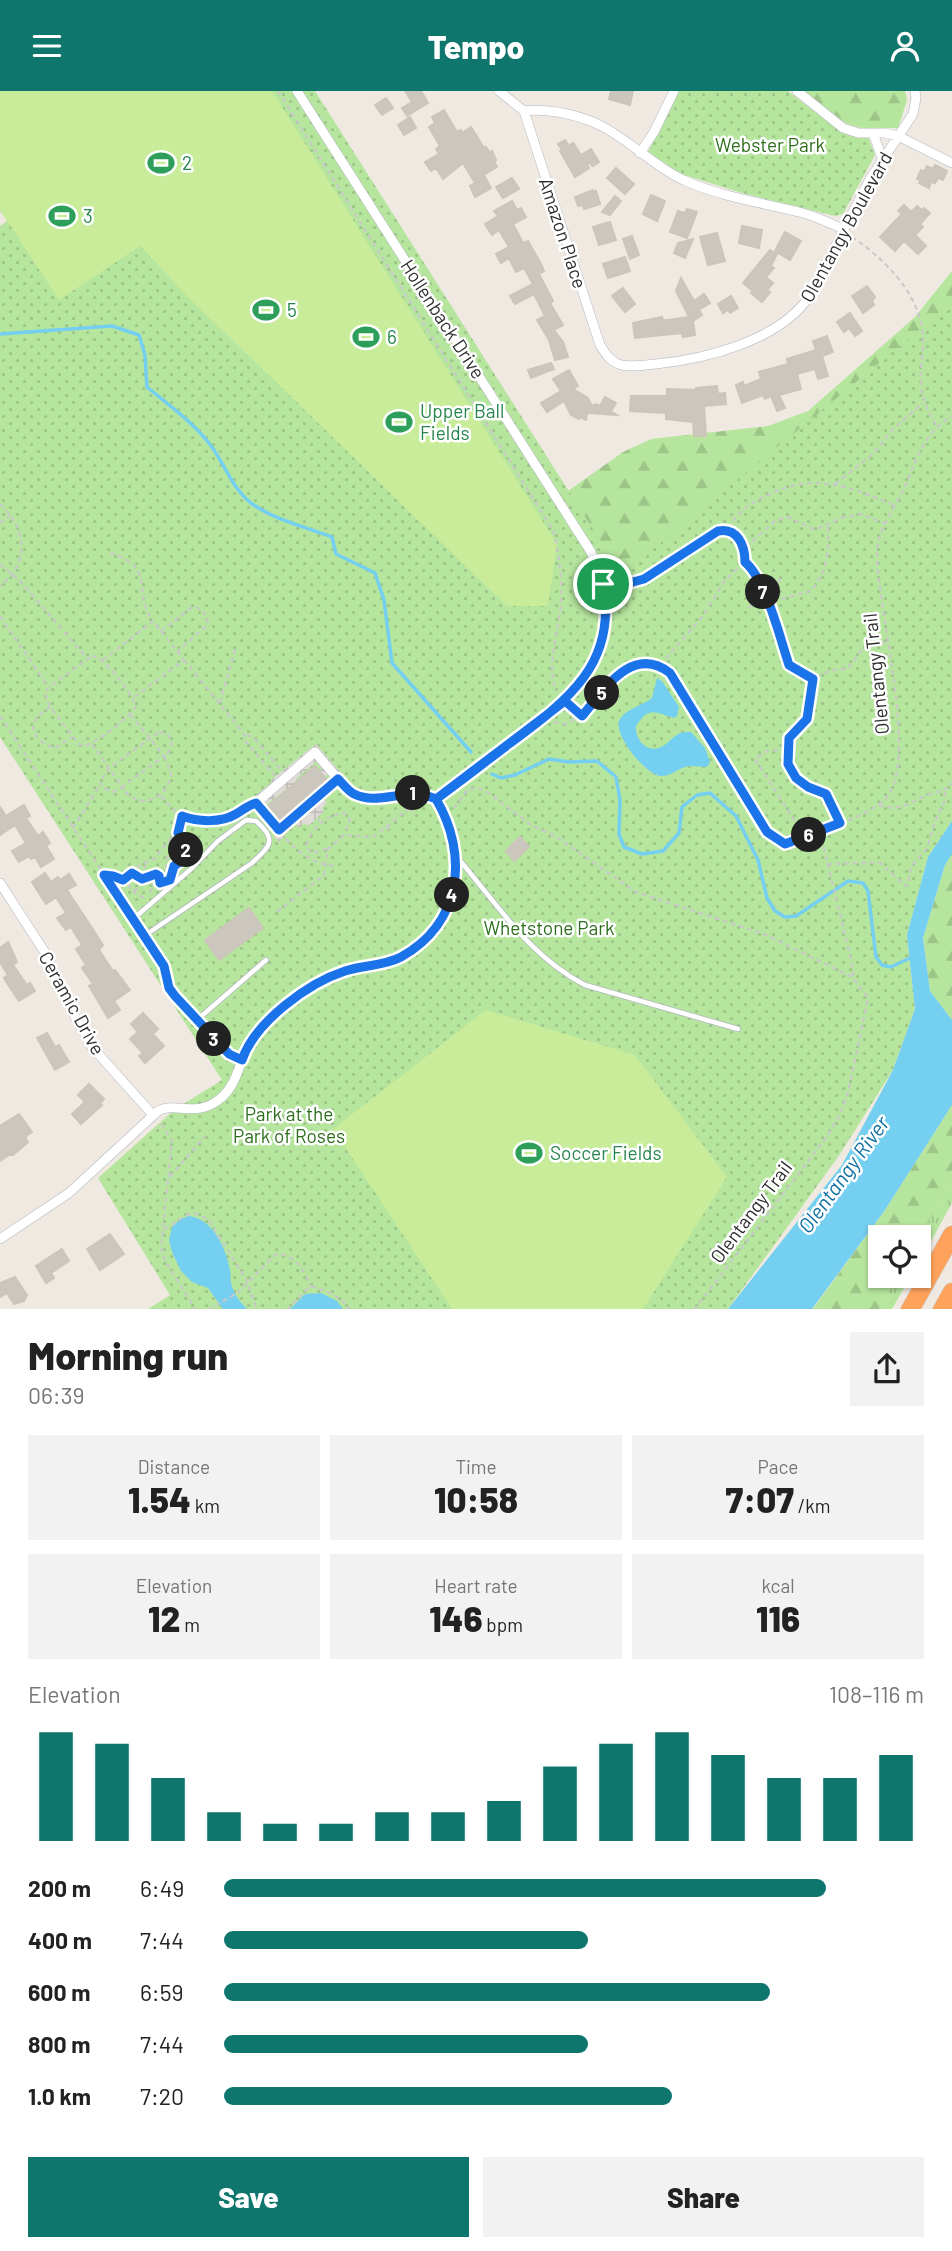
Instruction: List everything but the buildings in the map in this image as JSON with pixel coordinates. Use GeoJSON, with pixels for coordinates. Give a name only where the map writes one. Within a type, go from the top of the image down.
{"type":"FeatureCollection","features":[{"type":"Feature","properties":{"kind":"highway"},"geometry":{"type":"LineString","coordinates":[[911,1309],[952,1235]]}},
{"type":"Feature","properties":{"kind":"highway"},"geometry":{"type":"LineString","coordinates":[[943,1309],[952,1292]]}},
{"type":"Feature","properties":{"kind":"street","name":"Hollenback Drive"},"geometry":{"type":"LineString","coordinates":[[297,91],[591,552],[603,584],[606,614],[600,650],[565,701]]}},
{"type":"Feature","properties":{"kind":"street"},"geometry":{"type":"LineString","coordinates":[[499,91],[524,111],[539,110],[588,120],[607,128],[640,153],[686,181],[740,200],[804,213],[843,230]]}},
{"type":"Feature","properties":{"kind":"street"},"geometry":{"type":"LineString","coordinates":[[640,153],[654,132],[674,91]]}},
{"type":"Feature","properties":{"kind":"street"},"geometry":{"type":"LineString","coordinates":[[797,91],[843,128],[858,133],[898,136],[952,163]]}},
{"type":"Feature","properties":{"kind":"street","name":"Olentangy Boulevard"},"geometry":{"type":"LineString","coordinates":[[634,366],[690,361],[716,354],[741,345],[802,308],[882,158],[913,114],[915,91]]}},
{"type":"Feature","properties":{"kind":"street","name":"Amazon Place"},"geometry":{"type":"LineString","coordinates":[[524,111],[600,345],[614,361],[634,366]]}},
{"type":"Feature","properties":{"kind":"street"},"geometry":{"type":"LineString","coordinates":[[873,133],[882,158]]}},
{"type":"Feature","properties":{"kind":"street"},"geometry":{"type":"LineString","coordinates":[[1,1236],[80,1184],[153,1115],[165,1107],[192,1110],[215,1103],[232,1087],[253,1037],[264,1024],[309,989],[342,972],[398,958],[427,937],[438,924],[453,892],[457,856],[447,817],[436,799],[565,701]]}},
{"type":"Feature","properties":{"kind":"street"},"geometry":{"type":"LineString","coordinates":[[315,752],[338,779],[279,830],[256,803],[315,752]]}},
{"type":"Feature","properties":{"kind":"street","name":"Ceramic Drive"},"geometry":{"type":"LineString","coordinates":[[0,883],[44,951],[86,1038],[101,1059],[153,1115]]}},
{"type":"Feature","properties":{"kind":"lane"},"geometry":{"type":"LineString","coordinates":[[133,919],[191,869],[218,841],[246,820],[256,821],[269,834],[270,843],[267,850],[252,863],[144,936]]}},
{"type":"Feature","properties":{"kind":"lane"},"geometry":{"type":"LineString","coordinates":[[457,856],[532,948],[565,975],[585,985],[737,1029]]}},
{"type":"Feature","properties":{"kind":"lane"},"geometry":{"type":"LineString","coordinates":[[242,1060],[229,1054],[197,1020],[266,960]]}},
{"type":"Feature","properties":{"kind":"path"},"geometry":{"type":"LineString","coordinates":[[278,91],[553,530],[560,561],[561,602],[553,670],[555,687],[565,701],[582,716]]}},
{"type":"Feature","properties":{"kind":"path"},"geometry":{"type":"LineString","coordinates":[[843,230],[885,263],[898,278],[916,311],[923,335],[920,372],[924,403],[937,427]]}},
{"type":"Feature","properties":{"kind":"path"},"geometry":{"type":"LineString","coordinates":[[834,485],[873,454],[912,410],[924,403]]}},
{"type":"Feature","properties":{"kind":"path","name":"Olentangy Trail"},"geometry":{"type":"LineString","coordinates":[[878,804],[890,792],[898,762],[897,706],[877,550],[923,442],[952,416]]}},
{"type":"Feature","properties":{"kind":"path"},"geometry":{"type":"LineString","coordinates":[[727,529],[740,511],[773,492],[800,483],[834,485],[897,506]]}},
{"type":"Feature","properties":{"kind":"path"},"geometry":{"type":"LineString","coordinates":[[0,504],[11,515],[20,532],[22,549],[13,573],[0,586]]}},
{"type":"Feature","properties":{"kind":"path"},"geometry":{"type":"LineString","coordinates":[[745,548],[775,521],[788,517],[813,529],[843,517],[861,514],[886,524]]}},
{"type":"Feature","properties":{"kind":"path"},"geometry":{"type":"LineString","coordinates":[[0,523],[11,515]]}},
{"type":"Feature","properties":{"kind":"path"},"geometry":{"type":"LineString","coordinates":[[748,607],[808,592],[821,580],[828,525]]}},
{"type":"Feature","properties":{"kind":"path"},"geometry":{"type":"LineString","coordinates":[[603,584],[644,579],[718,531],[727,529],[733,532],[745,548],[745,562],[725,580],[702,617],[660,665]]}},
{"type":"Feature","properties":{"kind":"path"},"geometry":{"type":"LineString","coordinates":[[110,553],[126,559],[137,569],[142,578],[144,604],[153,621],[246,735],[253,737],[283,779]]}},
{"type":"Feature","properties":{"kind":"path"},"geometry":{"type":"LineString","coordinates":[[745,562],[752,568],[768,602],[789,665],[813,679]]}},
{"type":"Feature","properties":{"kind":"path"},"geometry":{"type":"LineString","coordinates":[[0,563],[13,573],[87,658]]}},
{"type":"Feature","properties":{"kind":"path"},"geometry":{"type":"LineString","coordinates":[[764,594],[774,588],[781,578]]}},
{"type":"Feature","properties":{"kind":"path"},"geometry":{"type":"LineString","coordinates":[[160,631],[191,608],[196,607],[204,612],[208,621],[206,627],[177,651]]}},
{"type":"Feature","properties":{"kind":"path"},"geometry":{"type":"LineString","coordinates":[[0,616],[49,687]]}},
{"type":"Feature","properties":{"kind":"path"},"geometry":{"type":"LineString","coordinates":[[103,660],[153,621]]}},
{"type":"Feature","properties":{"kind":"path"},"geometry":{"type":"LineString","coordinates":[[813,679],[831,670],[847,669],[863,649],[887,642]]}},
{"type":"Feature","properties":{"kind":"path"},"geometry":{"type":"LineString","coordinates":[[220,704],[235,649]]}},
{"type":"Feature","properties":{"kind":"path"},"geometry":{"type":"LineString","coordinates":[[96,656],[103,660],[136,706],[131,714],[92,744],[83,746],[73,737],[44,696],[49,687],[87,658],[96,656]]}},
{"type":"Feature","properties":{"kind":"path"},"geometry":{"type":"LineString","coordinates":[[133,699],[184,660]]}},
{"type":"Feature","properties":{"kind":"path"},"geometry":{"type":"LineString","coordinates":[[549,720],[565,724],[582,716],[618,675],[638,663],[660,665],[670,673],[767,832],[785,844],[820,832],[878,804],[889,809],[901,808],[930,794],[945,791]]}},
{"type":"Feature","properties":{"kind":"path"},"geometry":{"type":"LineString","coordinates":[[813,679],[807,719],[789,738],[788,764],[796,778],[808,787],[826,794],[840,823]]}},
{"type":"Feature","properties":{"kind":"path"},"geometry":{"type":"LineString","coordinates":[[50,707],[37,718],[34,728],[37,737],[55,748],[73,737]]}},
{"type":"Feature","properties":{"kind":"path"},"geometry":{"type":"LineString","coordinates":[[92,744],[122,787],[134,799],[148,800],[160,796],[169,785],[171,773],[164,756],[131,714]]}},
{"type":"Feature","properties":{"kind":"path"},"geometry":{"type":"LineString","coordinates":[[0,716],[133,919]]}},
{"type":"Feature","properties":{"kind":"path"},"geometry":{"type":"LineString","coordinates":[[73,828],[109,768],[159,732],[168,735],[172,747],[122,787],[110,791],[100,784]]}},
{"type":"Feature","properties":{"kind":"path"},"geometry":{"type":"LineString","coordinates":[[246,735],[246,742],[283,779]]}},
{"type":"Feature","properties":{"kind":"path"},"geometry":{"type":"LineString","coordinates":[[787,749],[767,751],[755,759],[805,837]]}},
{"type":"Feature","properties":{"kind":"path"},"geometry":{"type":"LineString","coordinates":[[338,779],[353,794],[365,797],[407,793],[436,799]]}},
{"type":"Feature","properties":{"kind":"path"},"geometry":{"type":"LineString","coordinates":[[827,864],[880,863],[904,884],[908,884],[911,867],[927,848],[934,821],[944,803],[945,791],[952,783]]}},
{"type":"Feature","properties":{"kind":"path"},"geometry":{"type":"LineString","coordinates":[[470,789],[486,791],[531,825],[555,836],[636,892],[764,934],[853,978]]}},
{"type":"Feature","properties":{"kind":"path"},"geometry":{"type":"LineString","coordinates":[[344,835],[370,837],[426,795]]}},
{"type":"Feature","properties":{"kind":"path"},"geometry":{"type":"LineString","coordinates":[[160,796],[182,816],[193,820],[233,816],[256,803]]}},
{"type":"Feature","properties":{"kind":"path"},"geometry":{"type":"LineString","coordinates":[[409,808],[415,815]]}},
{"type":"Feature","properties":{"kind":"path"},"geometry":{"type":"LineString","coordinates":[[344,813],[350,821],[344,835],[328,849],[312,853],[306,846],[310,835],[321,822],[344,813]]}},
{"type":"Feature","properties":{"kind":"path"},"geometry":{"type":"LineString","coordinates":[[126,880],[141,864],[153,859],[178,833],[182,816]]}},
{"type":"Feature","properties":{"kind":"path"},"geometry":{"type":"LineString","coordinates":[[317,818],[321,822]]}},
{"type":"Feature","properties":{"kind":"path"},"geometry":{"type":"LineString","coordinates":[[386,826],[391,833]]}},
{"type":"Feature","properties":{"kind":"path"},"geometry":{"type":"LineString","coordinates":[[279,830],[307,857],[326,866],[335,866]]}},
{"type":"Feature","properties":{"kind":"path","name":"Olentangy Trail"},"geometry":{"type":"LineString","coordinates":[[695,1309],[828,1135],[848,1093],[867,997],[853,978],[852,964],[820,832]]}},
{"type":"Feature","properties":{"kind":"path"},"geometry":{"type":"LineString","coordinates":[[170,880],[174,866],[193,856],[190,847],[178,833]]}},
{"type":"Feature","properties":{"kind":"path"},"geometry":{"type":"LineString","coordinates":[[337,841],[342,848]]}},
{"type":"Feature","properties":{"kind":"path"},"geometry":{"type":"LineString","coordinates":[[169,852],[180,849],[184,851],[190,847]]}},
{"type":"Feature","properties":{"kind":"path"},"geometry":{"type":"LineString","coordinates":[[164,848],[169,852]]}},
{"type":"Feature","properties":{"kind":"path"},"geometry":{"type":"LineString","coordinates":[[277,912],[324,875],[328,849]]}},
{"type":"Feature","properties":{"kind":"path"},"geometry":{"type":"LineString","coordinates":[[184,851],[184,868]]}},
{"type":"Feature","properties":{"kind":"path"},"geometry":{"type":"LineString","coordinates":[[169,852],[166,867],[168,873],[178,875]]}},
{"type":"Feature","properties":{"kind":"path"},"geometry":{"type":"LineString","coordinates":[[134,892],[141,885],[145,863]]}},
{"type":"Feature","properties":{"kind":"path"},"geometry":{"type":"LineString","coordinates":[[132,873],[142,879]]}},
{"type":"Feature","properties":{"kind":"path"},"geometry":{"type":"LineString","coordinates":[[142,879],[156,874],[160,883]]}},
{"type":"Feature","properties":{"kind":"path"},"geometry":{"type":"LineString","coordinates":[[104,875],[126,880],[141,898],[150,895],[153,884],[166,883]]}},
{"type":"Feature","properties":{"kind":"path"},"geometry":{"type":"LineString","coordinates":[[311,886],[316,892]]}},
{"type":"Feature","properties":{"kind":"path"},"geometry":{"type":"LineString","coordinates":[[288,904],[293,909]]}},
{"type":"Feature","properties":{"kind":"path"},"geometry":{"type":"LineString","coordinates":[[144,936],[164,966],[169,988],[197,1020]]}},
{"type":"Feature","properties":{"kind":"path"},"geometry":{"type":"LineString","coordinates":[[153,1115],[172,1141],[160,1247],[165,1261],[195,1309]]}},
{"type":"Feature","properties":{"kind":"path"},"geometry":{"type":"LineString","coordinates":[[168,1179],[205,1136]]}},
{"type":"Feature","properties":{"kind":"path"},"geometry":{"type":"LineString","coordinates":[[163,1230],[185,1214],[203,1216],[221,1238],[248,1284],[257,1309]]}},
{"type":"Feature","properties":{"kind":"path"},"geometry":{"type":"LineString","coordinates":[[209,1309],[237,1293],[270,1259],[281,1254],[293,1258],[308,1278],[310,1286]]}},
{"type":"Feature","properties":{"kind":"path"},"geometry":{"type":"LineString","coordinates":[[288,1309],[310,1286]]}},
{"type":"Feature","properties":{"kind":"path"},"geometry":{"type":"LineString","coordinates":[[310,1286],[329,1291],[344,1301],[349,1309]]}},
{"type":"Feature","properties":{"kind":"green space","name":"Whetstone Park"},"geometry":{"type":"Polygon","coordinates":[[[0,91],[315,91],[622,575],[952,303],[952,821],[928,857],[907,935],[915,1009],[893,1070],[838,1157],[728,1309],[148,1309],[170,1295],[98,1178],[174,1110],[222,1080],[0,737],[0,226],[7,221],[0,211],[0,91]]]}},
{"type":"Feature","properties":{"kind":"green space","name":"Upper Ball Fields"},"geometry":{"type":"Polygon","coordinates":[[[0,91],[272,91],[557,544],[548,606],[507,606],[190,299],[140,246],[59,300],[0,210],[0,91]]]}},
{"type":"Feature","properties":{"kind":"green space","name":"Webster Park"},"geometry":{"type":"Polygon","coordinates":[[[678,91],[788,91],[838,130],[868,137],[875,155],[843,214],[835,216],[742,193],[681,174],[648,152],[678,91]]]}},
{"type":"Feature","properties":{"kind":"green space"},"geometry":{"type":"Polygon","coordinates":[[[803,91],[905,91],[907,100],[898,128],[861,128],[847,124],[803,91]]]}},
{"type":"Feature","properties":{"kind":"green space"},"geometry":{"type":"Polygon","coordinates":[[[952,271],[952,405],[629,593],[568,491],[623,452],[651,439],[768,426],[808,411],[915,317],[952,271]]]}},
{"type":"Feature","properties":{"kind":"green space"},"geometry":{"type":"Polygon","coordinates":[[[952,854],[952,1020],[930,991],[923,938],[945,865],[952,854]]]}},
{"type":"Feature","properties":{"kind":"green space","name":"Soccer Fields"},"geometry":{"type":"Polygon","coordinates":[[[486,1010],[635,1055],[727,1177],[643,1309],[452,1309],[333,1129],[486,1010]]]}},
{"type":"Feature","properties":{"kind":"green space"},"geometry":{"type":"Polygon","coordinates":[[[952,1105],[952,1179],[927,1225],[874,1225],[952,1105]]]}},
{"type":"Feature","properties":{"kind":"green space"},"geometry":{"type":"Polygon","coordinates":[[[952,1179],[952,1203],[931,1241],[931,1225],[927,1225],[952,1179]]]}},
{"type":"Feature","properties":{"kind":"green space"},"geometry":{"type":"Polygon","coordinates":[[[868,1233],[868,1288],[891,1288],[879,1309],[813,1309],[868,1233]]]}},
{"type":"Feature","properties":{"kind":"green space"},"geometry":{"type":"Polygon","coordinates":[[[891,1288],[904,1288],[892,1309],[879,1309],[891,1288]]]}},
{"type":"Feature","properties":{"kind":"shaded area"},"geometry":{"type":"Polygon","coordinates":[[[316,744],[348,781],[335,791],[332,789],[323,798],[327,803],[322,808],[324,811],[314,821],[308,826],[304,823],[299,828],[294,822],[286,828],[288,831],[279,842],[274,836],[277,833],[273,828],[269,830],[269,825],[259,818],[262,815],[255,808],[248,814],[245,810],[248,807],[245,805],[272,782],[271,780],[316,744]],[[316,762],[297,778],[296,782],[263,807],[279,826],[333,780],[328,774],[324,777],[320,771],[322,768],[316,762]]]}},
{"type":"Feature","properties":{"kind":"water"},"geometry":{"type":"Polygon","coordinates":[[[657,678],[662,681],[679,707],[677,716],[674,718],[648,713],[636,726],[638,738],[645,746],[655,749],[680,733],[691,732],[705,748],[710,762],[707,767],[688,766],[660,776],[638,761],[625,742],[620,733],[620,719],[652,698],[657,678]]]}},
{"type":"Feature","properties":{"kind":"water","name":"Olentangy River"},"geometry":{"type":"Polygon","coordinates":[[[952,821],[952,854],[945,865],[923,938],[930,991],[952,1020],[952,1105],[885,1210],[874,1225],[868,1225],[868,1233],[812,1309],[728,1309],[842,1165],[893,1070],[915,1009],[907,935],[928,857],[952,821]]]}},
{"type":"Feature","properties":{"kind":"water"},"geometry":{"type":"Polygon","coordinates":[[[189,1216],[205,1223],[222,1244],[233,1290],[247,1309],[223,1309],[208,1288],[192,1282],[181,1271],[169,1240],[172,1227],[189,1216]]]}},
{"type":"Feature","properties":{"kind":"water"},"geometry":{"type":"Polygon","coordinates":[[[321,1293],[337,1301],[343,1309],[290,1309],[305,1294],[321,1293]]]}},
{"type":"Feature","properties":{"kind":"waterway"},"geometry":{"type":"LineString","coordinates":[[0,334],[112,326],[139,335],[145,355],[147,387],[199,432],[245,498],[290,523],[332,537],[336,554],[375,573],[384,600],[392,663],[471,752]]}},
{"type":"Feature","properties":{"kind":"waterway"},"geometry":{"type":"LineString","coordinates":[[492,774],[501,778],[515,775],[549,759],[569,762],[597,761],[616,777],[620,800],[619,834],[624,847],[642,854],[663,851],[679,833],[682,807],[697,795],[710,793],[736,816],[758,860],[767,898],[775,911],[785,917],[796,916],[848,881],[863,883],[868,891],[876,957],[882,965],[891,967],[910,958]]}},
{"type":"Feature","properties":{"kind":"place","name":"2"},"geometry":{"type":"Point","coordinates":[161,163]}},
{"type":"Feature","properties":{"kind":"place","name":"3"},"geometry":{"type":"Point","coordinates":[62,216]}},
{"type":"Feature","properties":{"kind":"place","name":"5"},"geometry":{"type":"Point","coordinates":[266,310]}},
{"type":"Feature","properties":{"kind":"place","name":"6"},"geometry":{"type":"Point","coordinates":[366,337]}},
{"type":"Feature","properties":{"kind":"place","name":"Upper Ball Fields"},"geometry":{"type":"Point","coordinates":[399,422]}},
{"type":"Feature","properties":{"kind":"place","name":"Soccer Fields"},"geometry":{"type":"Point","coordinates":[529,1153]}},
{"type":"Feature","properties":{"kind":"route"},"geometry":{"type":"LineString","coordinates":[[603,584],[606,614],[600,650],[565,701],[436,799],[418,793],[365,797],[353,794],[338,779],[279,830],[256,803],[233,816],[207,821],[182,816],[178,833],[190,847],[184,851],[184,859],[174,866],[170,880],[166,883],[160,883],[156,874],[142,879],[132,873],[126,880],[104,875],[164,966],[169,988],[229,1054],[242,1060],[253,1037],[264,1024],[309,989],[350,969],[398,958],[427,937],[447,908],[456,874],[454,836],[436,799],[547,716],[565,701],[582,716],[618,675],[638,663],[660,665],[670,673],[767,832],[777,841],[785,844],[840,823],[826,794],[808,787],[796,778],[788,764],[789,738],[807,719],[813,679],[789,665],[768,602],[752,568],[745,562],[745,548],[733,532],[727,529],[718,531],[644,579],[603,584]]}},
{"type":"Feature","properties":{"kind":"park label","name":"Park at the Park of Roses"},"geometry":{"type":"Point","coordinates":[289,1125]}}]}
